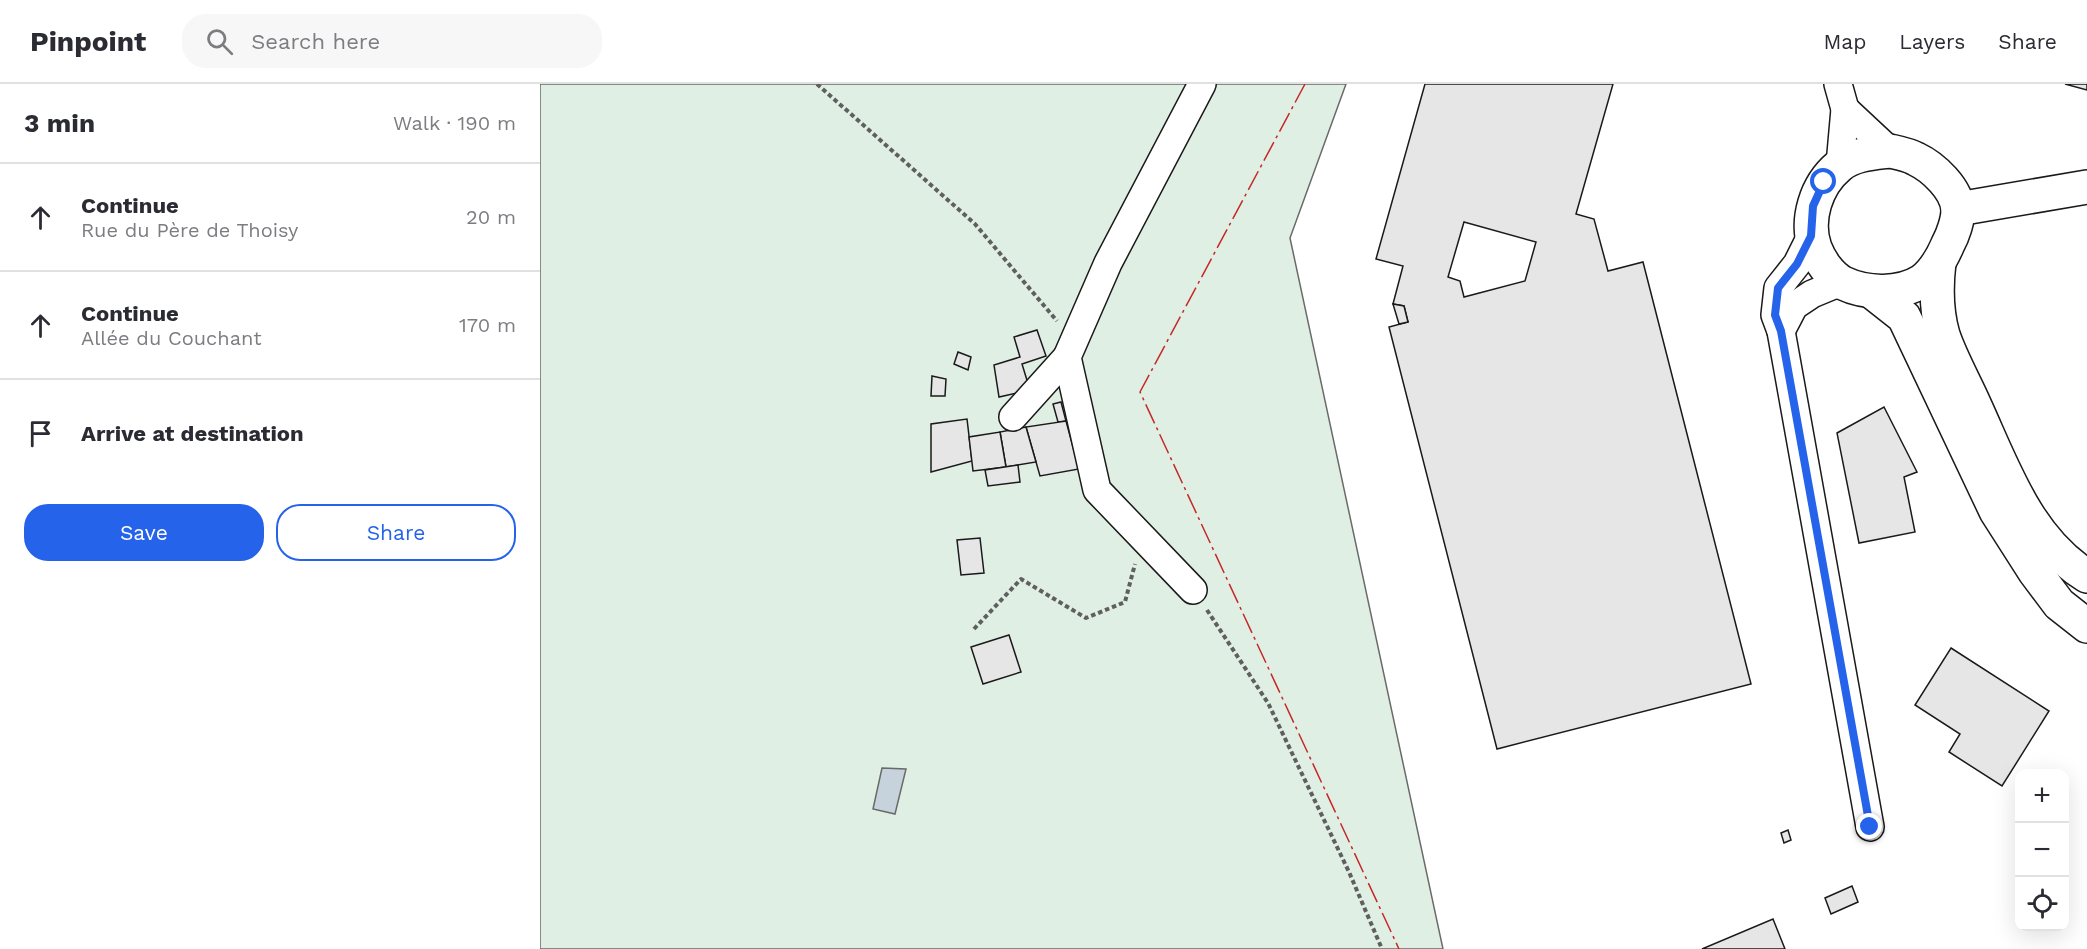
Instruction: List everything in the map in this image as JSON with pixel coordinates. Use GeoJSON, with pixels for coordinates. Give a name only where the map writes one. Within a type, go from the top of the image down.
{"type":"FeatureCollection","features":[{"type":"Feature","properties":{"kind":"main road"},"geometry":{"type":"LineString","coordinates":[[1856,287],[1899,290],[1922,280],[1939,262],[1952,236],[1958,209],[1950,189],[1935,171],[1915,158],[1890,151],[1865,154],[1840,165],[1824,182],[1813,206],[1811,236],[1821,262],[1856,287],[1904,317],[1996,511],[2035,572],[2060,603],[2087,626]]}},
{"type":"Feature","properties":{"kind":"main road"},"geometry":{"type":"LineString","coordinates":[[1958,209],[2087,187]]}},
{"type":"Feature","properties":{"kind":"main road"},"geometry":{"type":"LineString","coordinates":[[1939,262],[1935,291],[1943,335],[1997,454],[2024,510],[2050,546],[2087,576]]}},
{"type":"Feature","properties":{"kind":"street"},"geometry":{"type":"LineString","coordinates":[[1013,417],[1070,349],[1108,263],[1202,84]]}},
{"type":"Feature","properties":{"kind":"street"},"geometry":{"type":"LineString","coordinates":[[1838,84],[1845,110],[1840,165]]}},
{"type":"Feature","properties":{"kind":"street"},"geometry":{"type":"LineString","coordinates":[[1845,110],[1890,151]]}},
{"type":"Feature","properties":{"kind":"street"},"geometry":{"type":"LineString","coordinates":[[1811,236],[1797,264],[1778,288],[1775,315],[1781,331],[1870,827]]}},
{"type":"Feature","properties":{"kind":"street"},"geometry":{"type":"LineString","coordinates":[[1781,331],[1794,306],[1812,294],[1856,287]]}},
{"type":"Feature","properties":{"kind":"street"},"geometry":{"type":"LineString","coordinates":[[1070,349],[1097,490],[1193,590]]}},
{"type":"Feature","properties":{"kind":"path"},"geometry":{"type":"LineString","coordinates":[[817,84],[975,224],[1070,349]]}},
{"type":"Feature","properties":{"kind":"path"},"geometry":{"type":"LineString","coordinates":[[974,629],[1021,579],[1086,618],[1125,602],[1143,537]]}},
{"type":"Feature","properties":{"kind":"path"},"geometry":{"type":"LineString","coordinates":[[1193,590],[1268,703],[1349,873],[1382,949]]}},
{"type":"Feature","properties":{"kind":"green space"},"geometry":{"type":"Polygon","coordinates":[[[540,84],[1346,84],[1290,238],[1443,949],[540,949],[540,84]]]}},
{"type":"Feature","properties":{"kind":"shaded area"},"geometry":{"type":"Polygon","coordinates":[[[882,768],[906,769],[895,814],[873,809],[882,768]]]}},
{"type":"Feature","properties":{"kind":"building"},"geometry":{"type":"Polygon","coordinates":[[[1425,84],[1613,84],[1576,214],[1594,219],[1608,271],[1643,262],[1751,684],[1497,749],[1389,327],[1408,322],[1404,306],[1393,304],[1403,266],[1376,259],[1425,84]],[[1464,222],[1448,277],[1460,281],[1464,297],[1525,281],[1536,242],[1464,222]]]}},
{"type":"Feature","properties":{"kind":"building"},"geometry":{"type":"Polygon","coordinates":[[[2065,84],[2087,84],[2087,90],[2065,84]]]}},
{"type":"Feature","properties":{"kind":"building"},"geometry":{"type":"Polygon","coordinates":[[[1393,304],[1404,306],[1408,322],[1399,324],[1393,304]]]}},
{"type":"Feature","properties":{"kind":"building"},"geometry":{"type":"Polygon","coordinates":[[[1037,330],[1046,356],[1022,364],[1030,390],[999,397],[994,365],[1020,357],[1014,337],[1037,330]]]}},
{"type":"Feature","properties":{"kind":"building"},"geometry":{"type":"Polygon","coordinates":[[[958,352],[971,357],[968,370],[954,364],[958,352]]]}},
{"type":"Feature","properties":{"kind":"building"},"geometry":{"type":"Polygon","coordinates":[[[932,376],[946,379],[945,396],[931,396],[932,376]]]}},
{"type":"Feature","properties":{"kind":"building"},"geometry":{"type":"Polygon","coordinates":[[[1061,402],[1066,421],[1058,422],[1053,404],[1061,402]]]}},
{"type":"Feature","properties":{"kind":"building"},"geometry":{"type":"Polygon","coordinates":[[[1884,407],[1917,472],[1904,477],[1915,532],[1859,543],[1837,433],[1884,407]]]}},
{"type":"Feature","properties":{"kind":"building"},"geometry":{"type":"Polygon","coordinates":[[[967,419],[972,461],[931,472],[931,424],[967,419]]]}},
{"type":"Feature","properties":{"kind":"building"},"geometry":{"type":"Polygon","coordinates":[[[1066,421],[1079,469],[1040,476],[1026,427],[1066,421]]]}},
{"type":"Feature","properties":{"kind":"building"},"geometry":{"type":"Polygon","coordinates":[[[1026,427],[1036,462],[1006,467],[1000,432],[1026,427]]]}},
{"type":"Feature","properties":{"kind":"building"},"geometry":{"type":"Polygon","coordinates":[[[1000,432],[1006,467],[973,471],[969,437],[1000,432]]]}},
{"type":"Feature","properties":{"kind":"building"},"geometry":{"type":"Polygon","coordinates":[[[1018,465],[1020,482],[988,486],[985,470],[1018,465]]]}},
{"type":"Feature","properties":{"kind":"building"},"geometry":{"type":"Polygon","coordinates":[[[980,538],[984,573],[961,575],[957,540],[980,538]]]}},
{"type":"Feature","properties":{"kind":"building"},"geometry":{"type":"Polygon","coordinates":[[[1009,635],[1021,672],[983,684],[971,647],[1009,635]]]}},
{"type":"Feature","properties":{"kind":"building"},"geometry":{"type":"Polygon","coordinates":[[[1951,648],[2049,711],[2002,786],[1949,752],[1960,734],[1915,705],[1951,648]]]}},
{"type":"Feature","properties":{"kind":"building"},"geometry":{"type":"Polygon","coordinates":[[[1788,830],[1791,840],[1784,843],[1781,833],[1788,830]]]}},
{"type":"Feature","properties":{"kind":"building"},"geometry":{"type":"Polygon","coordinates":[[[1852,886],[1858,902],[1831,914],[1825,898],[1852,886]]]}},
{"type":"Feature","properties":{"kind":"building"},"geometry":{"type":"Polygon","coordinates":[[[1773,919],[1785,949],[1702,949],[1773,919]]]}},
{"type":"Feature","properties":{"kind":"power"},"geometry":{"type":"LineString","coordinates":[[1305,84],[1140,392],[1399,949]]}},
{"type":"Feature","properties":{"kind":"route"},"geometry":{"type":"LineString","coordinates":[[1824,182],[1813,206],[1811,236],[1797,264],[1778,288],[1775,315],[1781,331],[1870,827]]}}]}
